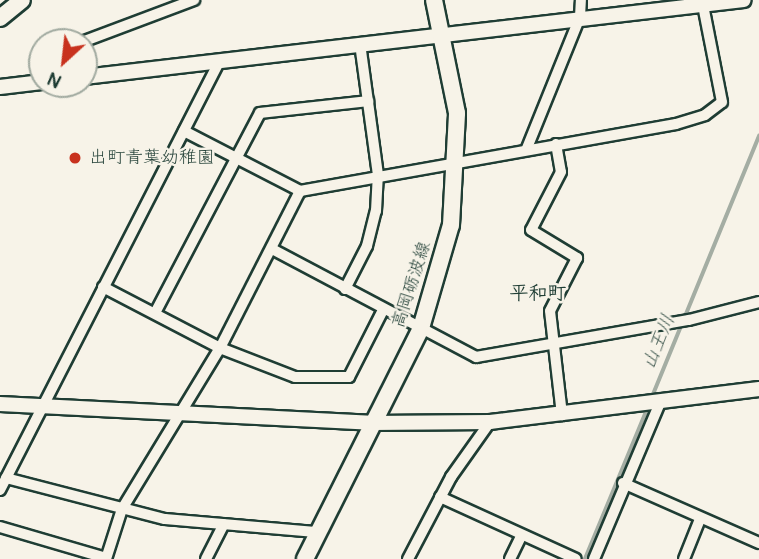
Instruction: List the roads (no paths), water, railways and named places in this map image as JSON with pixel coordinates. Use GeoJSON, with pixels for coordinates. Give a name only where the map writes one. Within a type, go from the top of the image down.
{"type":"FeatureCollection","features":[{"type":"Feature","properties":{"kind":"main road"},"geometry":{"type":"LineString","coordinates":[[0,18],[22,0]]}},
{"type":"Feature","properties":{"kind":"main road","name":"高岡砺波線"},"geometry":{"type":"LineString","coordinates":[[305,559],[421,328],[451,225],[458,160],[457,113],[434,0]]}},
{"type":"Feature","properties":{"kind":"street"},"geometry":{"type":"LineString","coordinates":[[98,36],[194,0]]}},
{"type":"Feature","properties":{"kind":"street"},"geometry":{"type":"LineString","coordinates":[[527,148],[580,17],[581,0]]}},
{"type":"Feature","properties":{"kind":"street"},"geometry":{"type":"LineString","coordinates":[[98,75],[442,32],[744,0]]}},
{"type":"Feature","properties":{"kind":"street"},"geometry":{"type":"LineString","coordinates":[[184,131],[300,191],[458,160],[676,124],[705,115],[722,102],[709,3]]}},
{"type":"Feature","properties":{"kind":"street"},"geometry":{"type":"LineString","coordinates":[[345,289],[367,246],[376,211],[377,175],[360,43]]}},
{"type":"Feature","properties":{"kind":"street"},"geometry":{"type":"LineString","coordinates":[[0,490],[220,61]]}},
{"type":"Feature","properties":{"kind":"street"},"geometry":{"type":"LineString","coordinates":[[0,87],[28,84]]}},
{"type":"Feature","properties":{"kind":"street"},"geometry":{"type":"LineString","coordinates":[[155,313],[260,113],[368,101]]}},
{"type":"Feature","properties":{"kind":"street"},"geometry":{"type":"LineString","coordinates":[[556,144],[561,172],[531,230],[577,258],[550,311],[551,344],[562,415]]}},
{"type":"Feature","properties":{"kind":"street"},"geometry":{"type":"LineString","coordinates":[[0,527],[106,558],[122,509],[220,348],[300,191]]}},
{"type":"Feature","properties":{"kind":"street"},"geometry":{"type":"LineString","coordinates":[[272,249],[476,357],[689,320],[759,302]]}},
{"type":"Feature","properties":{"kind":"street"},"geometry":{"type":"LineString","coordinates":[[103,287],[220,348],[295,377],[349,377],[383,310]]}},
{"type":"Feature","properties":{"kind":"street"},"geometry":{"type":"LineString","coordinates":[[0,404],[371,423],[490,422],[759,389]]}},
{"type":"Feature","properties":{"kind":"street"},"geometry":{"type":"LineString","coordinates":[[594,559],[623,483],[660,403]]}},
{"type":"Feature","properties":{"kind":"street"},"geometry":{"type":"LineString","coordinates":[[408,559],[440,496],[490,422]]}},
{"type":"Feature","properties":{"kind":"street"},"geometry":{"type":"LineString","coordinates":[[6,478],[122,509],[224,524],[318,532]]}},
{"type":"Feature","properties":{"kind":"street"},"geometry":{"type":"LineString","coordinates":[[623,483],[759,543]]}},
{"type":"Feature","properties":{"kind":"street"},"geometry":{"type":"LineString","coordinates":[[440,496],[521,536],[576,559]]}},
{"type":"Feature","properties":{"kind":"street"},"geometry":{"type":"LineString","coordinates":[[684,559],[700,519]]}},
{"type":"Feature","properties":{"kind":"street"},"geometry":{"type":"LineString","coordinates":[[206,559],[224,524]]}},
{"type":"Feature","properties":{"kind":"street"},"geometry":{"type":"LineString","coordinates":[[510,559],[521,536]]}},
{"type":"Feature","properties":{"kind":"waterway","name":"山王川"},"geometry":{"type":"LineString","coordinates":[[652,397],[759,136]]}},
{"type":"Feature","properties":{"kind":"waterway","name":"山王川"},"geometry":{"type":"LineString","coordinates":[[585,559],[648,407]]}},
{"type":"Feature","properties":{"kind":"place","name":"出町青葉幼稚園"},"geometry":{"type":"Point","coordinates":[75,158]}},
{"type":"Feature","properties":{"kind":"district","name":"平和町"},"geometry":{"type":"Point","coordinates":[538,294]}}]}
